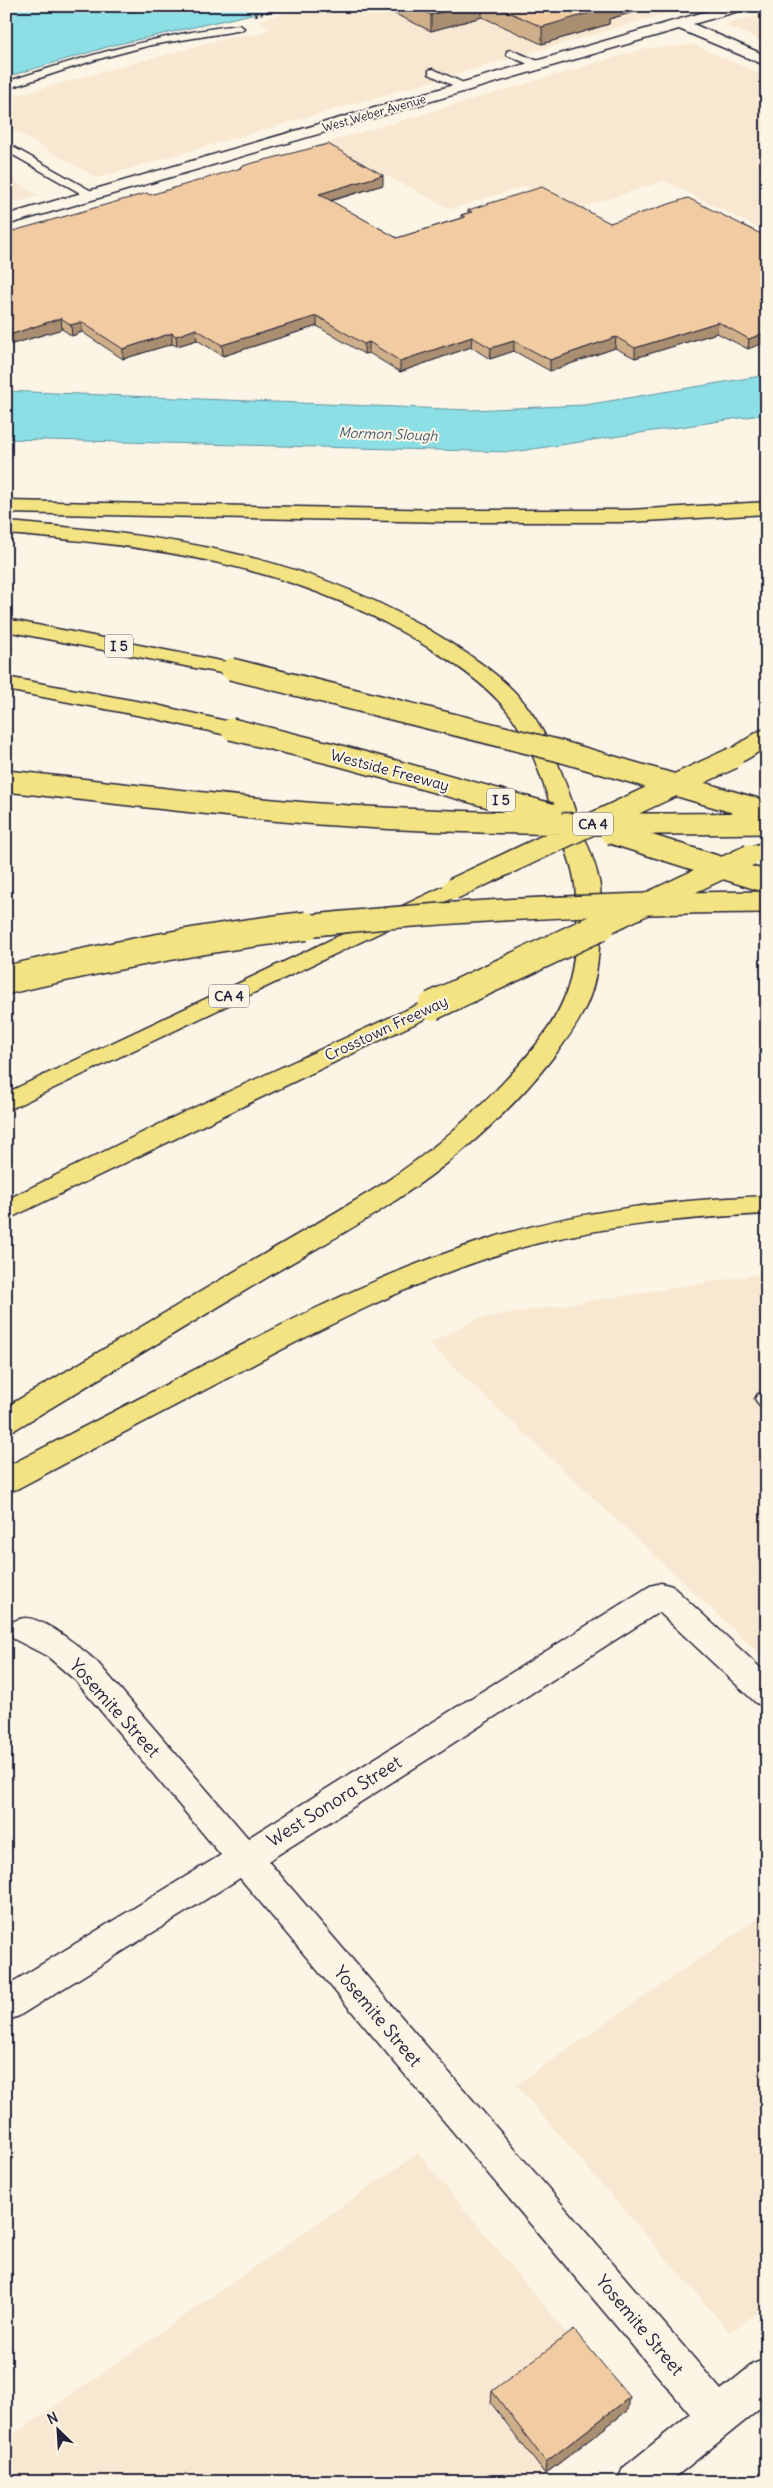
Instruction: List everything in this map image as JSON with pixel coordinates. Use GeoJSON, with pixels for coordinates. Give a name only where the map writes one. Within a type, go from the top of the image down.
{"type":"FeatureCollection","features":[{"type":"Feature","properties":{"kind":"highway"},"geometry":{"type":"LineString","coordinates":[[6,506],[450,516],[629,516],[767,508]]}},
{"type":"Feature","properties":{"kind":"highway"},"geometry":{"type":"LineString","coordinates":[[6,528],[126,538],[236,558],[326,585],[398,619],[435,641],[499,689],[520,713],[545,758],[589,884],[587,964],[580,991],[564,1025],[532,1067],[494,1109],[440,1155],[392,1190],[6,1421]]}},
{"type":"Feature","properties":{"kind":"highway","name":"I 5"},"geometry":{"type":"LineString","coordinates":[[6,625],[231,669],[547,748],[767,812]]}},
{"type":"Feature","properties":{"kind":"highway","name":"Westside Freeway"},"geometry":{"type":"LineString","coordinates":[[6,683],[152,711],[337,755],[543,812],[767,882]]}},
{"type":"Feature","properties":{"kind":"highway"},"geometry":{"type":"LineString","coordinates":[[732,758],[767,736]]}},
{"type":"Feature","properties":{"kind":"highway","name":"CA 4"},"geometry":{"type":"LineString","coordinates":[[6,1103],[452,890],[732,758],[767,744]]}},
{"type":"Feature","properties":{"kind":"highway"},"geometry":{"type":"LineString","coordinates":[[6,781],[226,805],[410,819],[604,825],[767,823]]}},
{"type":"Feature","properties":{"kind":"highway","name":"Crosstown Freeway"},"geometry":{"type":"LineString","coordinates":[[6,1211],[185,1122],[761,851]]}},
{"type":"Feature","properties":{"kind":"highway"},"geometry":{"type":"LineString","coordinates":[[6,980],[121,954],[191,942],[271,930],[392,916],[585,904],[767,902]]}},
{"type":"Feature","properties":{"kind":"highway"},"geometry":{"type":"LineString","coordinates":[[6,1481],[366,1295],[440,1264],[538,1234],[617,1218],[668,1212],[767,1205]]}},
{"type":"Feature","properties":{"kind":"street","name":"West Weber Avenue"},"geometry":{"type":"LineString","coordinates":[[6,220],[741,6]]}},
{"type":"Feature","properties":{"kind":"street"},"geometry":{"type":"LineString","coordinates":[[680,24],[767,62]]}},
{"type":"Feature","properties":{"kind":"street","name":"West Sonora Street"},"geometry":{"type":"LineString","coordinates":[[6,2005],[244,1858],[660,1594],[767,1694]]}},
{"type":"Feature","properties":{"kind":"street","name":"Yosemite Street"},"geometry":{"type":"LineString","coordinates":[[25,1630],[58,1647],[86,1671],[718,2417]]}},
{"type":"Feature","properties":{"kind":"street"},"geometry":{"type":"LineString","coordinates":[[637,2482],[767,2378]]}},
{"type":"Feature","properties":{"kind":"lane"},"geometry":{"type":"LineString","coordinates":[[6,86],[118,52],[206,32],[239,28]]}},
{"type":"Feature","properties":{"kind":"lane"},"geometry":{"type":"LineString","coordinates":[[512,53],[539,65]]}},
{"type":"Feature","properties":{"kind":"lane"},"geometry":{"type":"LineString","coordinates":[[433,72],[464,87]]}},
{"type":"Feature","properties":{"kind":"lane"},"geometry":{"type":"LineString","coordinates":[[6,146],[91,195]]}},
{"type":"Feature","properties":{"kind":"path"},"geometry":{"type":"LineString","coordinates":[[239,28],[248,16],[294,6]]}},
{"type":"Feature","properties":{"kind":"shaded area"},"geometry":{"type":"Polygon","coordinates":[[[316,6],[692,6],[97,178],[6,126],[6,98],[234,36],[258,35],[269,28],[259,20],[316,6]]]}},
{"type":"Feature","properties":{"kind":"shaded area"},"geometry":{"type":"Polygon","coordinates":[[[767,12],[767,43],[724,25],[767,12]]]}},
{"type":"Feature","properties":{"kind":"shaded area"},"geometry":{"type":"Polygon","coordinates":[[[695,45],[767,77],[767,232],[664,181],[573,210],[525,186],[450,209],[325,143],[647,48],[695,45]]]}},
{"type":"Feature","properties":{"kind":"shaded area"},"geometry":{"type":"Polygon","coordinates":[[[6,176],[39,196],[6,205],[6,176]]]}},
{"type":"Feature","properties":{"kind":"shaded area"},"geometry":{"type":"Polygon","coordinates":[[[767,1273],[767,1661],[429,1344],[475,1319],[767,1273]]]}},
{"type":"Feature","properties":{"kind":"shaded area"},"geometry":{"type":"Polygon","coordinates":[[[767,1912],[767,2305],[730,2333],[516,2085],[767,1912]]]}},
{"type":"Feature","properties":{"kind":"shaded area"},"geometry":{"type":"Polygon","coordinates":[[[418,2153],[629,2409],[537,2482],[6,2482],[6,2440],[418,2153]]]}},
{"type":"Feature","properties":{"kind":"water"},"geometry":{"type":"Polygon","coordinates":[[[6,6],[287,6],[114,45],[6,77],[6,6]]]}},
{"type":"Feature","properties":{"kind":"water","name":"Mormon Slough"},"geometry":{"type":"Polygon","coordinates":[[[767,375],[767,414],[513,452],[6,439],[6,391],[470,410],[585,405],[767,375]]]}},
{"type":"Feature","properties":{"kind":"building"},"geometry":{"type":"Polygon","coordinates":[[[413,6],[462,6],[431,15],[413,6]]]}},
{"type":"Feature","properties":{"kind":"building"},"geometry":{"type":"Polygon","coordinates":[[[495,6],[607,6],[610,7],[542,27],[495,6]]]}},
{"type":"Feature","properties":{"kind":"building"},"geometry":{"type":"Polygon","coordinates":[[[328,144],[383,175],[319,194],[397,238],[465,217],[461,215],[472,212],[468,210],[542,187],[610,223],[688,198],[767,237],[767,332],[749,339],[718,322],[635,348],[616,337],[550,360],[514,341],[491,348],[472,337],[400,361],[369,342],[364,344],[317,316],[222,345],[196,329],[176,336],[172,333],[123,349],[81,322],[71,325],[61,318],[6,336],[6,233],[147,193],[150,195],[249,164],[328,144]]]}},
{"type":"Feature","properties":{"kind":"building"},"geometry":{"type":"Polygon","coordinates":[[[574,2330],[630,2397],[546,2462],[492,2391],[574,2330]]]}}]}
